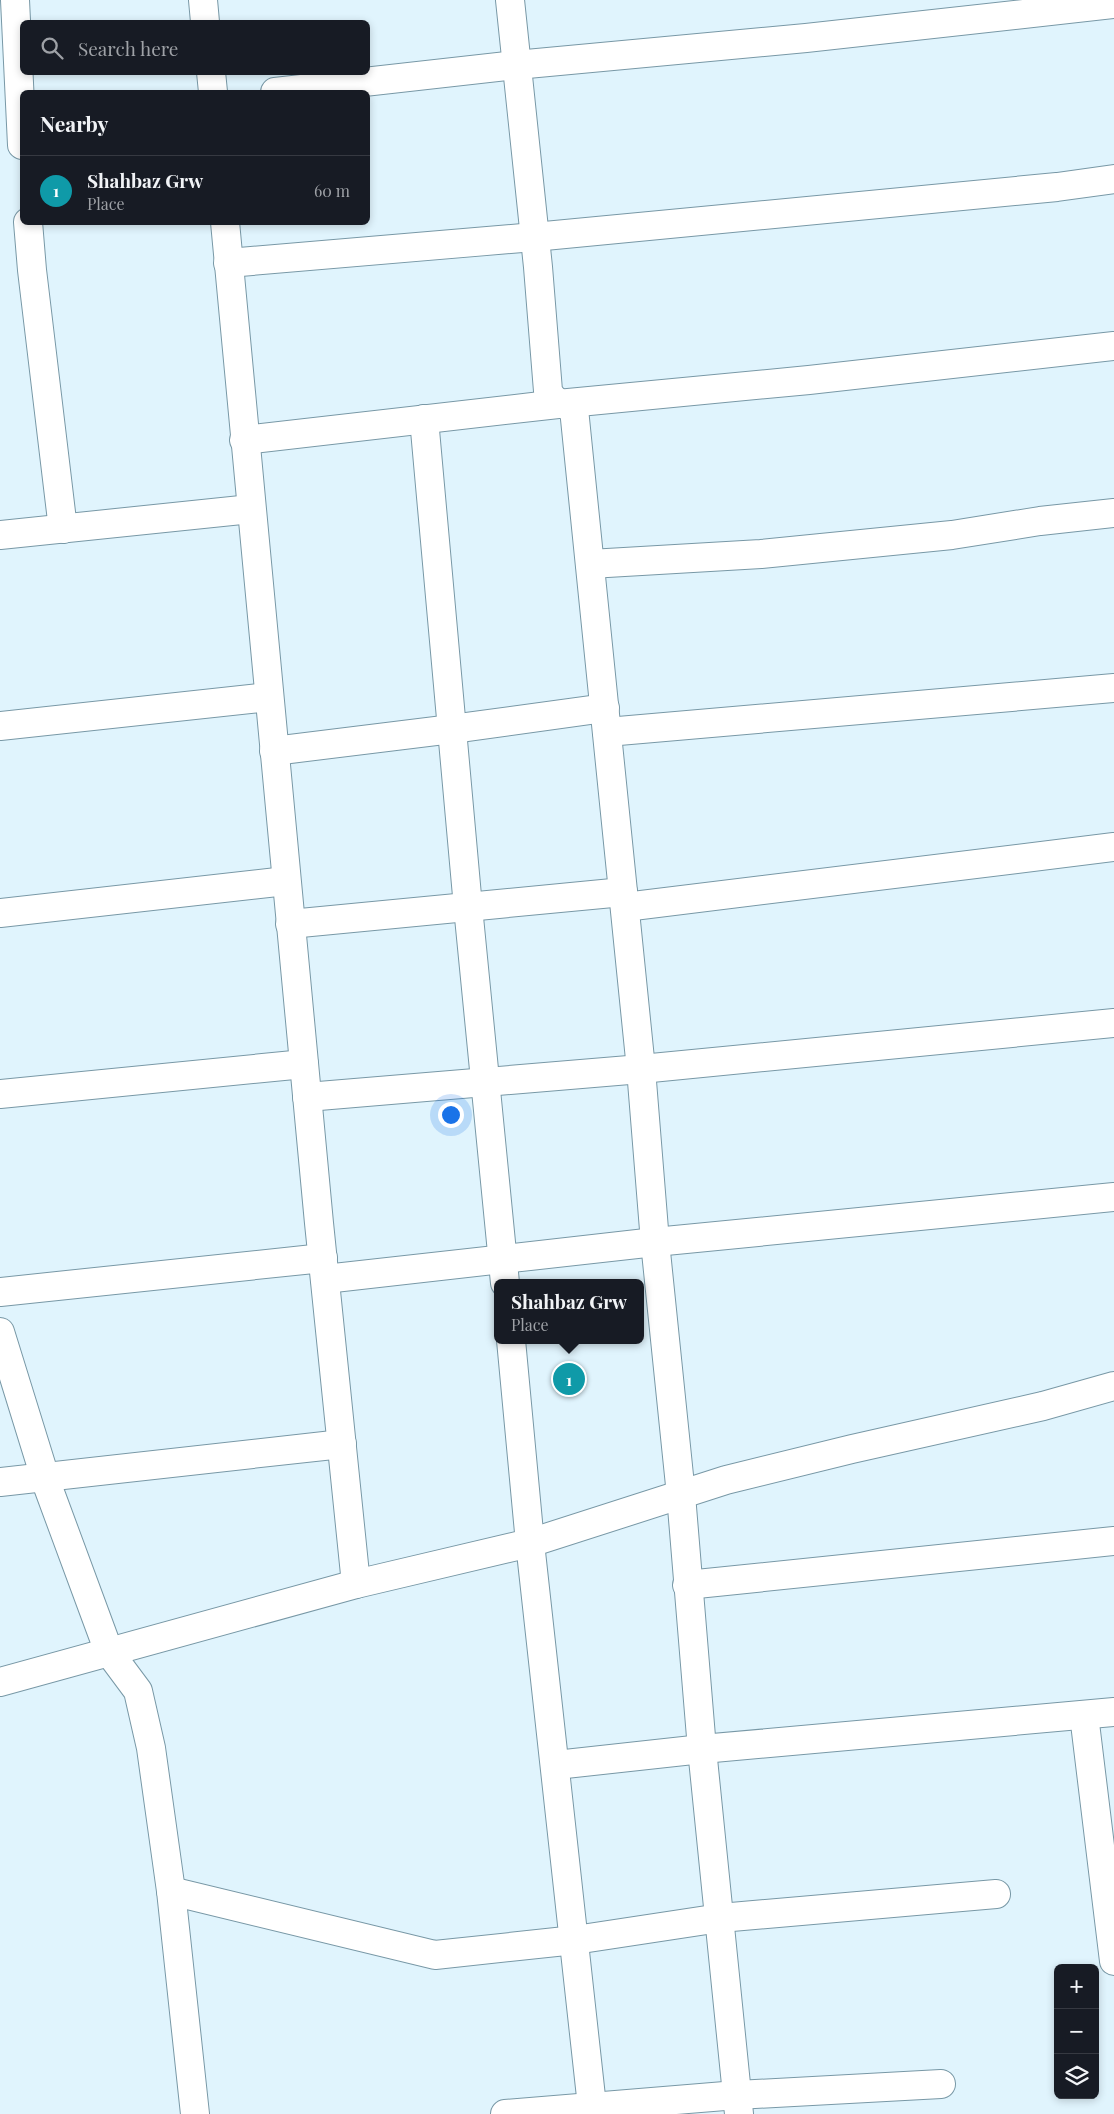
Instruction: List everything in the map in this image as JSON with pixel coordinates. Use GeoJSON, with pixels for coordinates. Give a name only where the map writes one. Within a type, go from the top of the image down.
{"type":"FeatureCollection","features":[{"type":"Feature","properties":{"kind":"street"},"geometry":{"type":"LineString","coordinates":[[15,0],[16,125]]}},
{"type":"Feature","properties":{"kind":"street"},"geometry":{"type":"LineString","coordinates":[[203,0],[206,20]]}},
{"type":"Feature","properties":{"kind":"street"},"geometry":{"type":"LineString","coordinates":[[510,0],[548,391],[552,400],[558,404],[567,404],[574,410],[641,1069],[655,1242],[681,1495],[702,1749],[738,2104]]}},
{"type":"Feature","properties":{"kind":"street"},"geometry":{"type":"LineString","coordinates":[[293,90],[516,65],[806,38],[1114,4]]}},
{"type":"Feature","properties":{"kind":"street"},"geometry":{"type":"LineString","coordinates":[[211,75],[213,90]]}},
{"type":"Feature","properties":{"kind":"street"},"geometry":{"type":"LineString","coordinates":[[228,263],[534,237],[1038,189],[1114,179]]}},
{"type":"Feature","properties":{"kind":"street"},"geometry":{"type":"LineString","coordinates":[[28,225],[63,529]]}},
{"type":"Feature","properties":{"kind":"street"},"geometry":{"type":"LineString","coordinates":[[225,225],[290,924],[356,1584]]}},
{"type":"Feature","properties":{"kind":"street"},"geometry":{"type":"LineString","coordinates":[[244,440],[558,404],[809,380],[1114,346]]}},
{"type":"Feature","properties":{"kind":"street"},"geometry":{"type":"LineString","coordinates":[[424,419],[468,907],[504,1271]]}},
{"type":"Feature","properties":{"kind":"street"},"geometry":{"type":"LineString","coordinates":[[0,535],[251,509]]}},
{"type":"Feature","properties":{"kind":"street"},"geometry":{"type":"LineString","coordinates":[[590,564],[771,553],[952,535],[1040,520],[1114,513]]}},
{"type":"Feature","properties":{"kind":"street"},"geometry":{"type":"LineString","coordinates":[[274,751],[452,729],[1114,688]]}},
{"type":"Feature","properties":{"kind":"street"},"geometry":{"type":"LineString","coordinates":[[0,726],[269,697]]}},
{"type":"Feature","properties":{"kind":"street"},"geometry":{"type":"LineString","coordinates":[[290,924],[468,907],[624,899],[1114,847]]}},
{"type":"Feature","properties":{"kind":"street"},"geometry":{"type":"LineString","coordinates":[[0,913],[286,881]]}},
{"type":"Feature","properties":{"kind":"street"},"geometry":{"type":"LineString","coordinates":[[307,1097],[641,1069],[1114,1023]]}},
{"type":"Feature","properties":{"kind":"street"},"geometry":{"type":"LineString","coordinates":[[0,1094],[304,1064]]}},
{"type":"Feature","properties":{"kind":"street"},"geometry":{"type":"LineString","coordinates":[[0,1292],[324,1269],[504,1271],[655,1242],[1114,1197]]}},
{"type":"Feature","properties":{"kind":"street"},"geometry":{"type":"LineString","coordinates":[[0,1332],[44,1477],[110,1652],[138,1691],[150,1748],[171,1890],[195,2114]]}},
{"type":"Feature","properties":{"kind":"street"},"geometry":{"type":"LineString","coordinates":[[511,1344],[530,1543],[556,1765],[592,2106]]}},
{"type":"Feature","properties":{"kind":"street"},"geometry":{"type":"LineString","coordinates":[[0,1682],[246,1612],[530,1543],[726,1480],[1043,1406],[1114,1386]]}},
{"type":"Feature","properties":{"kind":"street"},"geometry":{"type":"LineString","coordinates":[[0,1482],[342,1444]]}},
{"type":"Feature","properties":{"kind":"street"},"geometry":{"type":"LineString","coordinates":[[687,1585],[1114,1541]]}},
{"type":"Feature","properties":{"kind":"street"},"geometry":{"type":"LineString","coordinates":[[556,1765],[702,1749],[1114,1712]]}},
{"type":"Feature","properties":{"kind":"street"},"geometry":{"type":"LineString","coordinates":[[1084,1715],[1110,1881],[1114,1961]]}},
{"type":"Feature","properties":{"kind":"street"},"geometry":{"type":"LineString","coordinates":[[171,1890],[436,1955],[575,1940],[720,1918],[996,1894]]}},
{"type":"Feature","properties":{"kind":"street"},"geometry":{"type":"LineString","coordinates":[[505,2114],[592,2106],[738,2104],[941,2084]]}},
{"type":"Feature","properties":{"kind":"place","name":"Shahbaz Grw"},"geometry":{"type":"Point","coordinates":[569,1379]}}]}
